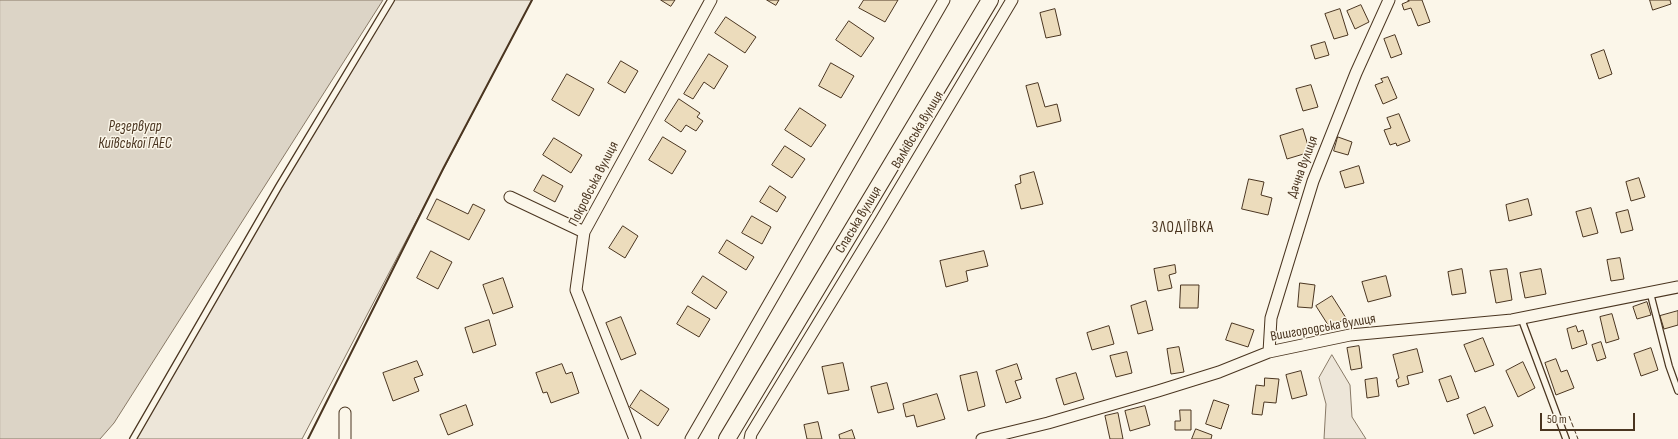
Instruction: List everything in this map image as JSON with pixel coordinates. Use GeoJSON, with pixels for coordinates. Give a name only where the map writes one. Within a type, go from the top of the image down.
{"type":"FeatureCollection","features":[{"type":"Feature","properties":{"kind":"street","name":"Покровська вулиця"},"geometry":{"type":"LineString","coordinates":[[635,439],[576,290],[584,232],[711,0]]}},
{"type":"Feature","properties":{"kind":"street"},"geometry":{"type":"LineString","coordinates":[[691,439],[944,0]]}},
{"type":"Feature","properties":{"kind":"street","name":"Спаська вулиця"},"geometry":{"type":"LineString","coordinates":[[727,439],[786,343],[990,0]]}},
{"type":"Feature","properties":{"kind":"street"},"geometry":{"type":"LineString","coordinates":[[998,0],[1010,3]]}},
{"type":"Feature","properties":{"kind":"street","name":"Дачна вулиця"},"geometry":{"type":"LineString","coordinates":[[1269,352],[1271,318],[1313,181],[1356,73],[1389,0]]}},
{"type":"Feature","properties":{"kind":"street","name":"Валківська вулиця"},"geometry":{"type":"LineString","coordinates":[[750,439],[751,434],[882,220],[1010,3]]}},
{"type":"Feature","properties":{"kind":"street"},"geometry":{"type":"LineString","coordinates":[[510,197],[584,232]]}},
{"type":"Feature","properties":{"kind":"street","name":"Вишгородська вулиця"},"geometry":{"type":"LineString","coordinates":[[982,439],[1048,423],[1158,391],[1219,372],[1269,352],[1350,335],[1521,318],[1678,287]]}},
{"type":"Feature","properties":{"kind":"street"},"geometry":{"type":"LineString","coordinates":[[786,343],[800,352]]}},
{"type":"Feature","properties":{"kind":"street"},"geometry":{"type":"LineString","coordinates":[[345,413],[345,439]]}},
{"type":"Feature","properties":{"kind":"lane"},"geometry":{"type":"LineString","coordinates":[[133,439],[279,186],[391,0]]}},
{"type":"Feature","properties":{"kind":"lane"},"geometry":{"type":"LineString","coordinates":[[1650,292],[1669,366],[1678,391]]}},
{"type":"Feature","properties":{"kind":"lane"},"geometry":{"type":"LineString","coordinates":[[1521,318],[1566,439]]}},
{"type":"Feature","properties":{"kind":"shaded area"},"geometry":{"type":"Polygon","coordinates":[[[391,0],[532,0],[302,439],[133,439],[279,186],[391,0]]]}},
{"type":"Feature","properties":{"kind":"shaded area"},"geometry":{"type":"Polygon","coordinates":[[[1332,355],[1350,385],[1352,417],[1366,439],[1324,439],[1326,404],[1319,378],[1332,355]]]}},
{"type":"Feature","properties":{"kind":"water","name":"Резервуар Київської ГАЕС"},"geometry":{"type":"Polygon","coordinates":[[[0,0],[383,0],[114,423],[100,439],[0,439],[0,0]]]}},
{"type":"Feature","properties":{"kind":"building"},"geometry":{"type":"Polygon","coordinates":[[[661,0],[675,0],[671,6],[661,0]]]}},
{"type":"Feature","properties":{"kind":"building"},"geometry":{"type":"Polygon","coordinates":[[[767,0],[779,0],[776,5],[767,0]]]}},
{"type":"Feature","properties":{"kind":"building"},"geometry":{"type":"Polygon","coordinates":[[[864,0],[898,0],[885,22],[859,8],[864,0]]]}},
{"type":"Feature","properties":{"kind":"building"},"geometry":{"type":"Polygon","coordinates":[[[1408,0],[1422,0],[1430,22],[1418,26],[1411,8],[1404,10],[1402,4],[1409,1],[1408,0]]]}},
{"type":"Feature","properties":{"kind":"building"},"geometry":{"type":"Polygon","coordinates":[[[1650,0],[1670,0],[1671,4],[1653,10],[1650,0]]]}},
{"type":"Feature","properties":{"kind":"building"},"geometry":{"type":"Polygon","coordinates":[[[1361,5],[1369,22],[1355,29],[1347,11],[1361,5]]]}},
{"type":"Feature","properties":{"kind":"building"},"geometry":{"type":"Polygon","coordinates":[[[1055,9],[1061,35],[1046,38],[1040,13],[1055,9]]]}},
{"type":"Feature","properties":{"kind":"building"},"geometry":{"type":"Polygon","coordinates":[[[1340,9],[1348,35],[1334,39],[1325,14],[1340,9]]]}},
{"type":"Feature","properties":{"kind":"building"},"geometry":{"type":"Polygon","coordinates":[[[726,17],[756,37],[745,53],[715,33],[726,17]]]}},
{"type":"Feature","properties":{"kind":"building"},"geometry":{"type":"Polygon","coordinates":[[[849,21],[874,38],[861,57],[836,40],[849,21]]]}},
{"type":"Feature","properties":{"kind":"building"},"geometry":{"type":"Polygon","coordinates":[[[1395,35],[1402,54],[1391,58],[1384,39],[1395,35]]]}},
{"type":"Feature","properties":{"kind":"building"},"geometry":{"type":"Polygon","coordinates":[[[1325,42],[1329,55],[1315,59],[1311,46],[1325,42]]]}},
{"type":"Feature","properties":{"kind":"building"},"geometry":{"type":"Polygon","coordinates":[[[1604,50],[1612,74],[1599,79],[1591,55],[1604,50]]]}},
{"type":"Feature","properties":{"kind":"building"},"geometry":{"type":"Polygon","coordinates":[[[709,54],[728,66],[714,89],[704,82],[693,99],[684,94],[709,54]]]}},
{"type":"Feature","properties":{"kind":"building"},"geometry":{"type":"Polygon","coordinates":[[[621,61],[638,71],[625,93],[608,83],[621,61]]]}},
{"type":"Feature","properties":{"kind":"building"},"geometry":{"type":"Polygon","coordinates":[[[831,63],[854,76],[841,98],[819,86],[831,63]]]}},
{"type":"Feature","properties":{"kind":"building"},"geometry":{"type":"Polygon","coordinates":[[[567,74],[594,89],[579,116],[552,100],[567,74]]]}},
{"type":"Feature","properties":{"kind":"building"},"geometry":{"type":"Polygon","coordinates":[[[1388,77],[1397,98],[1383,104],[1375,85],[1383,82],[1381,79],[1388,77]]]}},
{"type":"Feature","properties":{"kind":"building"},"geometry":{"type":"Polygon","coordinates":[[[1038,83],[1045,107],[1057,104],[1061,121],[1037,127],[1026,86],[1038,83]]]}},
{"type":"Feature","properties":{"kind":"building"},"geometry":{"type":"Polygon","coordinates":[[[1311,85],[1318,107],[1303,111],[1296,89],[1311,85]]]}},
{"type":"Feature","properties":{"kind":"building"},"geometry":{"type":"Polygon","coordinates":[[[679,99],[700,113],[697,117],[703,121],[696,131],[686,125],[681,132],[665,121],[679,99]]]}},
{"type":"Feature","properties":{"kind":"building"},"geometry":{"type":"Polygon","coordinates":[[[800,108],[826,125],[811,147],[785,130],[800,108]]]}},
{"type":"Feature","properties":{"kind":"building"},"geometry":{"type":"Polygon","coordinates":[[[1399,114],[1410,141],[1397,146],[1396,143],[1390,145],[1384,130],[1391,128],[1387,118],[1399,114]]]}},
{"type":"Feature","properties":{"kind":"building"},"geometry":{"type":"Polygon","coordinates":[[[1303,129],[1310,152],[1287,159],[1280,136],[1303,129]]]}},
{"type":"Feature","properties":{"kind":"building"},"geometry":{"type":"Polygon","coordinates":[[[663,137],[686,151],[672,174],[649,160],[663,137]]]}},
{"type":"Feature","properties":{"kind":"building"},"geometry":{"type":"Polygon","coordinates":[[[1338,137],[1352,142],[1348,155],[1334,151],[1338,137]]]}},
{"type":"Feature","properties":{"kind":"building"},"geometry":{"type":"Polygon","coordinates":[[[554,138],[582,155],[571,173],[543,155],[554,138]]]}},
{"type":"Feature","properties":{"kind":"building"},"geometry":{"type":"Polygon","coordinates":[[[785,146],[805,159],[792,178],[772,165],[785,146]]]}},
{"type":"Feature","properties":{"kind":"building"},"geometry":{"type":"Polygon","coordinates":[[[1359,166],[1364,183],[1345,188],[1340,172],[1359,166]]]}},
{"type":"Feature","properties":{"kind":"building"},"geometry":{"type":"Polygon","coordinates":[[[1034,172],[1043,204],[1021,209],[1015,185],[1021,183],[1020,176],[1034,172]]]}},
{"type":"Feature","properties":{"kind":"building"},"geometry":{"type":"Polygon","coordinates":[[[543,175],[563,186],[555,202],[534,191],[543,175]]]}},
{"type":"Feature","properties":{"kind":"building"},"geometry":{"type":"Polygon","coordinates":[[[1639,178],[1645,197],[1631,201],[1626,182],[1639,178]]]}},
{"type":"Feature","properties":{"kind":"building"},"geometry":{"type":"Polygon","coordinates":[[[1249,179],[1264,182],[1261,195],[1272,198],[1268,215],[1242,209],[1249,179]]]}},
{"type":"Feature","properties":{"kind":"building"},"geometry":{"type":"Polygon","coordinates":[[[770,186],[786,197],[777,212],[760,202],[770,186]]]}},
{"type":"Feature","properties":{"kind":"building"},"geometry":{"type":"Polygon","coordinates":[[[437,199],[468,214],[473,204],[485,210],[469,240],[427,219],[437,199]]]}},
{"type":"Feature","properties":{"kind":"building"},"geometry":{"type":"Polygon","coordinates":[[[1528,199],[1532,215],[1509,221],[1506,205],[1528,199]]]}},
{"type":"Feature","properties":{"kind":"building"},"geometry":{"type":"Polygon","coordinates":[[[1591,208],[1598,233],[1583,237],[1576,212],[1591,208]]]}},
{"type":"Feature","properties":{"kind":"building"},"geometry":{"type":"Polygon","coordinates":[[[1628,210],[1633,230],[1621,233],[1616,213],[1628,210]]]}},
{"type":"Feature","properties":{"kind":"building"},"geometry":{"type":"Polygon","coordinates":[[[752,216],[771,227],[762,244],[742,233],[752,216]]]}},
{"type":"Feature","properties":{"kind":"building"},"geometry":{"type":"Polygon","coordinates":[[[623,226],[638,236],[625,258],[609,248],[623,226]]]}},
{"type":"Feature","properties":{"kind":"building"},"geometry":{"type":"Polygon","coordinates":[[[727,240],[754,257],[746,270],[719,253],[727,240]]]}},
{"type":"Feature","properties":{"kind":"building"},"geometry":{"type":"Polygon","coordinates":[[[431,251],[452,262],[438,289],[417,278],[431,251]]]}},
{"type":"Feature","properties":{"kind":"building"},"geometry":{"type":"Polygon","coordinates":[[[984,251],[988,266],[966,271],[968,281],[946,287],[940,261],[984,251]]]}},
{"type":"Feature","properties":{"kind":"building"},"geometry":{"type":"Polygon","coordinates":[[[1620,258],[1624,279],[1611,281],[1607,260],[1620,258]]]}},
{"type":"Feature","properties":{"kind":"building"},"geometry":{"type":"Polygon","coordinates":[[[1175,265],[1176,273],[1169,275],[1172,288],[1158,291],[1154,269],[1175,265]]]}},
{"type":"Feature","properties":{"kind":"building"},"geometry":{"type":"Polygon","coordinates":[[[1462,269],[1466,293],[1452,295],[1448,272],[1462,269]]]}},
{"type":"Feature","properties":{"kind":"building"},"geometry":{"type":"Polygon","coordinates":[[[1507,269],[1512,300],[1496,303],[1490,271],[1507,269]]]}},
{"type":"Feature","properties":{"kind":"building"},"geometry":{"type":"Polygon","coordinates":[[[1541,269],[1546,294],[1525,298],[1520,273],[1541,269]]]}},
{"type":"Feature","properties":{"kind":"building"},"geometry":{"type":"Polygon","coordinates":[[[703,276],[727,292],[716,309],[692,293],[703,276]]]}},
{"type":"Feature","properties":{"kind":"building"},"geometry":{"type":"Polygon","coordinates":[[[1386,276],[1391,296],[1368,302],[1362,282],[1386,276]]]}},
{"type":"Feature","properties":{"kind":"building"},"geometry":{"type":"Polygon","coordinates":[[[503,278],[513,307],[493,314],[483,285],[503,278]]]}},
{"type":"Feature","properties":{"kind":"building"},"geometry":{"type":"Polygon","coordinates":[[[1300,283],[1315,285],[1312,308],[1298,307],[1300,283]]]}},
{"type":"Feature","properties":{"kind":"building"},"geometry":{"type":"Polygon","coordinates":[[[1181,285],[1199,285],[1198,308],[1180,308],[1181,285]]]}},
{"type":"Feature","properties":{"kind":"building"},"geometry":{"type":"Polygon","coordinates":[[[1332,296],[1346,318],[1330,328],[1316,306],[1332,296]]]}},
{"type":"Feature","properties":{"kind":"building"},"geometry":{"type":"Polygon","coordinates":[[[1146,301],[1153,330],[1138,334],[1131,306],[1146,301]]]}},
{"type":"Feature","properties":{"kind":"building"},"geometry":{"type":"Polygon","coordinates":[[[1647,302],[1651,315],[1637,319],[1633,307],[1647,302]]]}},
{"type":"Feature","properties":{"kind":"building"},"geometry":{"type":"Polygon","coordinates":[[[688,306],[710,319],[699,337],[677,324],[688,306]]]}},
{"type":"Feature","properties":{"kind":"building"},"geometry":{"type":"Polygon","coordinates":[[[1678,311],[1678,325],[1664,329],[1660,316],[1678,311]]]}},
{"type":"Feature","properties":{"kind":"building"},"geometry":{"type":"Polygon","coordinates":[[[1612,314],[1619,339],[1606,343],[1600,317],[1612,314]]]}},
{"type":"Feature","properties":{"kind":"building"},"geometry":{"type":"Polygon","coordinates":[[[621,317],[636,354],[621,360],[606,323],[621,317]]]}},
{"type":"Feature","properties":{"kind":"building"},"geometry":{"type":"Polygon","coordinates":[[[489,320],[496,345],[473,353],[465,328],[489,320]]]}},
{"type":"Feature","properties":{"kind":"building"},"geometry":{"type":"Polygon","coordinates":[[[1232,323],[1254,330],[1248,347],[1226,340],[1232,323]]]}},
{"type":"Feature","properties":{"kind":"building"},"geometry":{"type":"Polygon","coordinates":[[[1109,326],[1114,344],[1092,350],[1087,333],[1109,326]]]}},
{"type":"Feature","properties":{"kind":"building"},"geometry":{"type":"Polygon","coordinates":[[[1576,326],[1578,332],[1583,330],[1587,344],[1572,349],[1567,329],[1576,326]]]}},
{"type":"Feature","properties":{"kind":"building"},"geometry":{"type":"Polygon","coordinates":[[[1483,338],[1494,365],[1475,372],[1464,345],[1483,338]]]}},
{"type":"Feature","properties":{"kind":"building"},"geometry":{"type":"Polygon","coordinates":[[[1601,342],[1606,358],[1597,361],[1592,345],[1601,342]]]}},
{"type":"Feature","properties":{"kind":"building"},"geometry":{"type":"Polygon","coordinates":[[[1359,346],[1362,368],[1351,370],[1347,348],[1359,346]]]}},
{"type":"Feature","properties":{"kind":"building"},"geometry":{"type":"Polygon","coordinates":[[[1179,347],[1184,372],[1171,374],[1167,349],[1179,347]]]}},
{"type":"Feature","properties":{"kind":"building"},"geometry":{"type":"Polygon","coordinates":[[[1651,348],[1658,370],[1641,376],[1634,354],[1651,348]]]}},
{"type":"Feature","properties":{"kind":"building"},"geometry":{"type":"Polygon","coordinates":[[[1417,349],[1423,372],[1407,376],[1409,384],[1398,387],[1396,380],[1399,378],[1393,355],[1417,349]]]}},
{"type":"Feature","properties":{"kind":"building"},"geometry":{"type":"Polygon","coordinates":[[[1127,352],[1132,373],[1116,377],[1110,356],[1127,352]]]}},
{"type":"Feature","properties":{"kind":"building"},"geometry":{"type":"Polygon","coordinates":[[[1556,359],[1561,372],[1567,370],[1574,388],[1556,395],[1545,363],[1556,359]]]}},
{"type":"Feature","properties":{"kind":"building"},"geometry":{"type":"Polygon","coordinates":[[[417,361],[423,375],[414,378],[419,391],[393,401],[383,373],[417,361]]]}},
{"type":"Feature","properties":{"kind":"building"},"geometry":{"type":"Polygon","coordinates":[[[1523,362],[1535,388],[1518,397],[1506,371],[1523,362]]]}},
{"type":"Feature","properties":{"kind":"building"},"geometry":{"type":"Polygon","coordinates":[[[843,363],[849,390],[828,394],[822,367],[843,363]]]}},
{"type":"Feature","properties":{"kind":"building"},"geometry":{"type":"Polygon","coordinates":[[[562,364],[566,374],[572,372],[579,393],[551,403],[547,392],[543,393],[536,373],[562,364]]]}},
{"type":"Feature","properties":{"kind":"building"},"geometry":{"type":"Polygon","coordinates":[[[1017,364],[1022,379],[1015,381],[1021,398],[1006,403],[996,371],[1017,364]]]}},
{"type":"Feature","properties":{"kind":"building"},"geometry":{"type":"Polygon","coordinates":[[[1301,371],[1307,395],[1292,399],[1286,375],[1301,371]]]}},
{"type":"Feature","properties":{"kind":"building"},"geometry":{"type":"Polygon","coordinates":[[[977,372],[985,406],[968,411],[960,376],[977,372]]]}},
{"type":"Feature","properties":{"kind":"building"},"geometry":{"type":"Polygon","coordinates":[[[1076,373],[1084,399],[1064,405],[1056,379],[1076,373]]]}},
{"type":"Feature","properties":{"kind":"building"},"geometry":{"type":"Polygon","coordinates":[[[1451,376],[1459,398],[1447,402],[1439,380],[1451,376]]]}},
{"type":"Feature","properties":{"kind":"building"},"geometry":{"type":"Polygon","coordinates":[[[1265,378],[1279,379],[1276,403],[1264,402],[1262,415],[1252,414],[1256,385],[1264,386],[1265,378]]]}},
{"type":"Feature","properties":{"kind":"building"},"geometry":{"type":"Polygon","coordinates":[[[1377,378],[1379,396],[1367,398],[1365,380],[1377,378]]]}},
{"type":"Feature","properties":{"kind":"building"},"geometry":{"type":"Polygon","coordinates":[[[887,383],[894,409],[878,413],[871,387],[887,383]]]}},
{"type":"Feature","properties":{"kind":"building"},"geometry":{"type":"Polygon","coordinates":[[[641,390],[669,409],[658,426],[630,407],[641,390]]]}},
{"type":"Feature","properties":{"kind":"building"},"geometry":{"type":"Polygon","coordinates":[[[937,394],[945,419],[917,427],[914,415],[906,417],[903,404],[937,394]]]}},
{"type":"Feature","properties":{"kind":"building"},"geometry":{"type":"Polygon","coordinates":[[[1214,400],[1229,405],[1221,429],[1206,424],[1214,400]]]}},
{"type":"Feature","properties":{"kind":"building"},"geometry":{"type":"Polygon","coordinates":[[[466,405],[473,425],[448,435],[440,415],[466,405]]]}},
{"type":"Feature","properties":{"kind":"building"},"geometry":{"type":"Polygon","coordinates":[[[1145,406],[1150,425],[1130,431],[1125,411],[1145,406]]]}},
{"type":"Feature","properties":{"kind":"building"},"geometry":{"type":"Polygon","coordinates":[[[1485,407],[1493,426],[1474,434],[1467,415],[1485,407]]]}},
{"type":"Feature","properties":{"kind":"building"},"geometry":{"type":"Polygon","coordinates":[[[1180,410],[1191,410],[1191,430],[1175,430],[1175,421],[1180,421],[1180,410]]]}},
{"type":"Feature","properties":{"kind":"building"},"geometry":{"type":"Polygon","coordinates":[[[1118,413],[1123,439],[1110,439],[1105,416],[1118,413]]]}},
{"type":"Feature","properties":{"kind":"building"},"geometry":{"type":"Polygon","coordinates":[[[818,422],[822,439],[807,439],[804,425],[818,422]]]}},
{"type":"Feature","properties":{"kind":"building"},"geometry":{"type":"Polygon","coordinates":[[[1196,429],[1212,435],[1211,439],[1192,439],[1196,429]]]}},
{"type":"Feature","properties":{"kind":"building"},"geometry":{"type":"Polygon","coordinates":[[[852,430],[855,439],[840,439],[839,435],[852,430]]]}},
{"type":"Feature","properties":{"kind":"fence"},"geometry":{"type":"LineString","coordinates":[[1569,416],[1578,439]]}},
{"type":"Feature","properties":{"kind":"wall"},"geometry":{"type":"LineString","coordinates":[[308,439],[443,169],[532,0]]}},
{"type":"Feature","properties":{"kind":"district","name":"ЗЛОДІЇВКА"},"geometry":{"type":"Point","coordinates":[1183,228]}}]}
